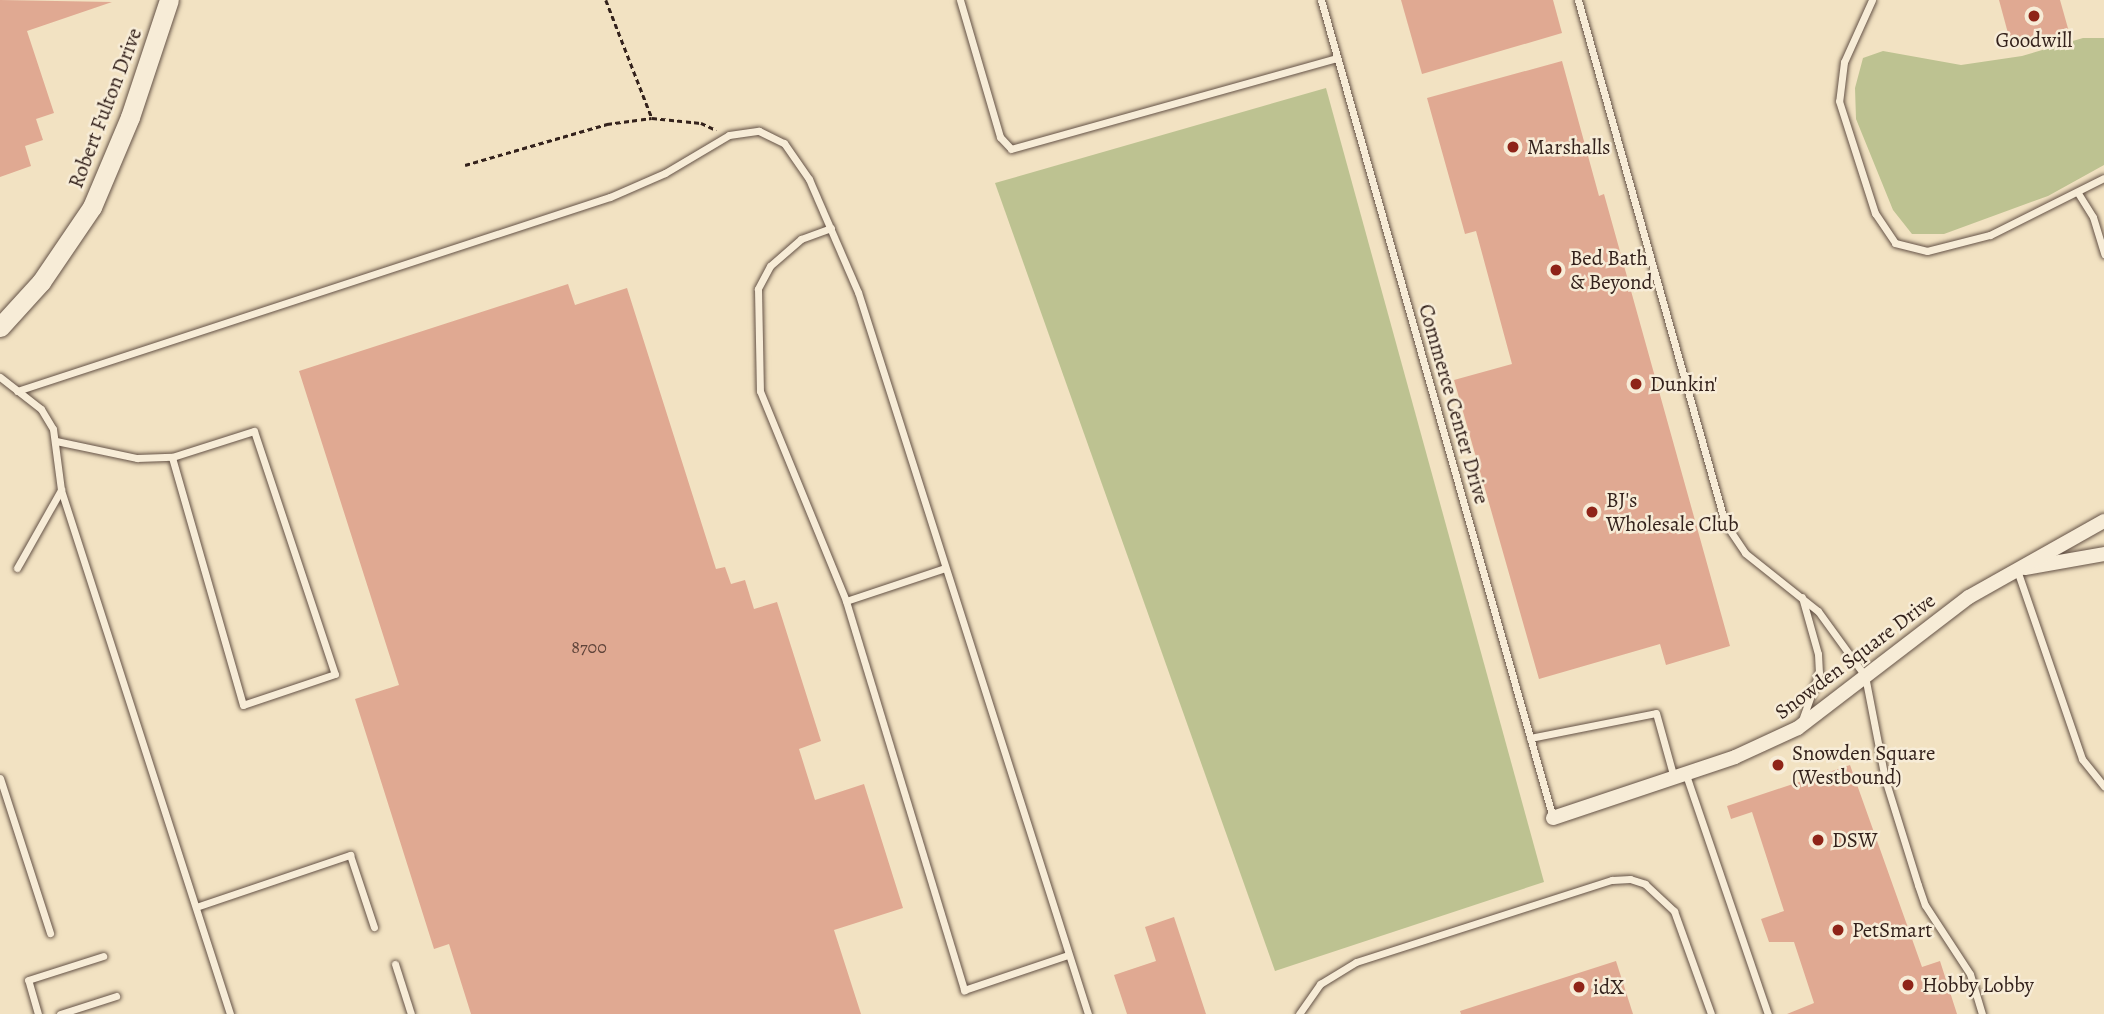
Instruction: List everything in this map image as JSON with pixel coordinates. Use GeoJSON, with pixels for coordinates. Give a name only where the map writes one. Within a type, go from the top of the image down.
{"type":"FeatureCollection","features":[{"type":"Feature","properties":{"kind":"street","name":"Robert Fulton Drive"},"geometry":{"type":"LineString","coordinates":[[0,327],[41,282],[92,207],[130,117],[169,0]]}},
{"type":"Feature","properties":{"kind":"street","name":"Snowden Square Drive"},"geometry":{"type":"LineString","coordinates":[[1553,818],[1680,777],[1798,728],[1935,621],[2017,570],[2104,521]]}},
{"type":"Feature","properties":{"kind":"street","name":"Snowden Square Drive"},"geometry":{"type":"LineString","coordinates":[[2017,570],[2104,554]]}},
{"type":"Feature","properties":{"kind":"lane"},"geometry":{"type":"LineString","coordinates":[[960,0],[1000,137],[1011,149],[1337,58]]}},
{"type":"Feature","properties":{"kind":"lane","name":"Commerce Center Drive"},"geometry":{"type":"LineString","coordinates":[[1321,0],[1553,818]]}},
{"type":"Feature","properties":{"kind":"lane"},"geometry":{"type":"LineString","coordinates":[[1578,0],[1725,523],[1745,553],[1802,596],[1835,630],[1865,676],[1885,779],[1918,885],[1925,905],[1970,974],[1982,1014]]}},
{"type":"Feature","properties":{"kind":"lane"},"geometry":{"type":"LineString","coordinates":[[1872,0],[1844,61],[1839,101],[1843,124],[1886,235],[1912,250],[1927,251],[1990,235],[2104,178]]}},
{"type":"Feature","properties":{"kind":"lane"},"geometry":{"type":"LineString","coordinates":[[18,391],[610,197],[665,173],[729,135],[759,131],[784,143],[796,155],[858,292],[1088,1014]]}},
{"type":"Feature","properties":{"kind":"lane"},"geometry":{"type":"LineString","coordinates":[[2078,193],[2093,217],[2104,254]]}},
{"type":"Feature","properties":{"kind":"lane"},"geometry":{"type":"LineString","coordinates":[[831,228],[801,239],[770,266],[758,289],[762,332],[760,391],[846,601],[964,990],[1068,955]]}},
{"type":"Feature","properties":{"kind":"lane"},"geometry":{"type":"LineString","coordinates":[[0,377],[41,409],[56,441],[61,490],[230,1014]]}},
{"type":"Feature","properties":{"kind":"lane"},"geometry":{"type":"LineString","coordinates":[[56,441],[137,458],[172,457],[254,431],[335,674],[243,705],[172,457]]}},
{"type":"Feature","properties":{"kind":"lane"},"geometry":{"type":"LineString","coordinates":[[17,569],[61,490]]}},
{"type":"Feature","properties":{"kind":"lane"},"geometry":{"type":"LineString","coordinates":[[846,601],[945,568]]}},
{"type":"Feature","properties":{"kind":"lane"},"geometry":{"type":"LineString","coordinates":[[2017,570],[2082,759],[2104,786]]}},
{"type":"Feature","properties":{"kind":"lane"},"geometry":{"type":"LineString","coordinates":[[1798,728],[1819,673],[1818,654],[1802,596]]}},
{"type":"Feature","properties":{"kind":"lane"},"geometry":{"type":"LineString","coordinates":[[1530,738],[1657,713],[1768,1014]]}},
{"type":"Feature","properties":{"kind":"lane"},"geometry":{"type":"LineString","coordinates":[[0,778],[50,933]]}},
{"type":"Feature","properties":{"kind":"lane"},"geometry":{"type":"LineString","coordinates":[[196,907],[350,855],[374,928]]}},
{"type":"Feature","properties":{"kind":"lane"},"geometry":{"type":"LineString","coordinates":[[1300,1014],[1320,984],[1356,962],[1612,880],[1630,879],[1645,884],[1674,911],[1711,1014]]}},
{"type":"Feature","properties":{"kind":"lane"},"geometry":{"type":"LineString","coordinates":[[38,1014],[28,981],[103,956]]}},
{"type":"Feature","properties":{"kind":"lane"},"geometry":{"type":"LineString","coordinates":[[396,964],[411,1014]]}},
{"type":"Feature","properties":{"kind":"lane"},"geometry":{"type":"LineString","coordinates":[[60,1014],[116,996]]}},
{"type":"Feature","properties":{"kind":"path"},"geometry":{"type":"LineString","coordinates":[[606,0],[652,118]]}},
{"type":"Feature","properties":{"kind":"path"},"geometry":{"type":"LineString","coordinates":[[465,165],[607,124],[652,118],[701,123],[729,135]]}},
{"type":"Feature","properties":{"kind":"green space"},"geometry":{"type":"Polygon","coordinates":[[[2083,38],[2104,38],[2104,165],[2048,196],[1944,234],[1912,234],[1893,210],[1856,119],[1855,88],[1863,58],[1883,51],[1961,65],[2022,56],[2083,38]]]}},
{"type":"Feature","properties":{"kind":"green space"},"geometry":{"type":"Polygon","coordinates":[[[1326,88],[1544,882],[1275,971],[995,183],[1326,88]]]}},
{"type":"Feature","properties":{"kind":"building"},"geometry":{"type":"Polygon","coordinates":[[[0,0],[112,2],[27,31],[54,113],[36,119],[43,140],[25,146],[31,166],[0,177],[0,0]]]}},
{"type":"Feature","properties":{"kind":"building"},"geometry":{"type":"Polygon","coordinates":[[[1401,0],[1553,0],[1562,33],[1422,74],[1401,0]]]}},
{"type":"Feature","properties":{"kind":"building","name":"Goodwill"},"geometry":{"type":"Polygon","coordinates":[[[1999,0],[2060,0],[2069,32],[2012,48],[1999,0]]]}},
{"type":"Feature","properties":{"kind":"building","name":"BJ's Wholesale Club"},"geometry":{"type":"Polygon","coordinates":[[[1562,61],[1599,196],[1604,194],[1730,646],[1666,665],[1660,644],[1539,679],[1454,380],[1512,364],[1476,231],[1465,234],[1427,98],[1562,61]]]}},
{"type":"Feature","properties":{"kind":"building"},"geometry":{"type":"Polygon","coordinates":[[[568,284],[575,305],[627,288],[716,569],[725,567],[731,584],[745,580],[754,609],[777,602],[821,741],[799,749],[815,800],[864,784],[903,908],[834,930],[861,1014],[471,1014],[449,944],[434,949],[355,699],[399,685],[299,371],[568,284]]]}},
{"type":"Feature","properties":{"kind":"building"},"geometry":{"type":"Polygon","coordinates":[[[1850,765],[1922,967],[1940,961],[1957,1014],[1787,1014],[1814,1003],[1794,942],[1769,942],[1761,919],[1784,911],[1752,812],[1731,819],[1727,806],[1850,765]]]}},
{"type":"Feature","properties":{"kind":"building"},"geometry":{"type":"Polygon","coordinates":[[[1174,917],[1206,1014],[1127,1014],[1114,975],[1156,961],[1145,927],[1174,917]]]}},
{"type":"Feature","properties":{"kind":"building","name":"idX"},"geometry":{"type":"Polygon","coordinates":[[[1616,961],[1633,1014],[1461,1014],[1460,1011],[1616,961]]]}},
{"type":"Feature","properties":{"kind":"place","name":"Goodwill"},"geometry":{"type":"Point","coordinates":[2034,16]}},
{"type":"Feature","properties":{"kind":"place","name":"Marshalls"},"geometry":{"type":"Point","coordinates":[1513,147]}},
{"type":"Feature","properties":{"kind":"place","name":"Bed Bath & Beyond"},"geometry":{"type":"Point","coordinates":[1556,270]}},
{"type":"Feature","properties":{"kind":"place","name":"Dunkin'"},"geometry":{"type":"Point","coordinates":[1636,384]}},
{"type":"Feature","properties":{"kind":"place","name":"BJ's Wholesale Club"},"geometry":{"type":"Point","coordinates":[1592,512]}},
{"type":"Feature","properties":{"kind":"place","name":"Snowden Square (Westbound)"},"geometry":{"type":"Point","coordinates":[1778,765]}},
{"type":"Feature","properties":{"kind":"place","name":"DSW"},"geometry":{"type":"Point","coordinates":[1818,840]}},
{"type":"Feature","properties":{"kind":"place","name":"PetSmart"},"geometry":{"type":"Point","coordinates":[1838,930]}},
{"type":"Feature","properties":{"kind":"place","name":"Hobby Lobby"},"geometry":{"type":"Point","coordinates":[1908,985]}},
{"type":"Feature","properties":{"kind":"place","name":"idX"},"geometry":{"type":"Point","coordinates":[1579,987]}}]}
